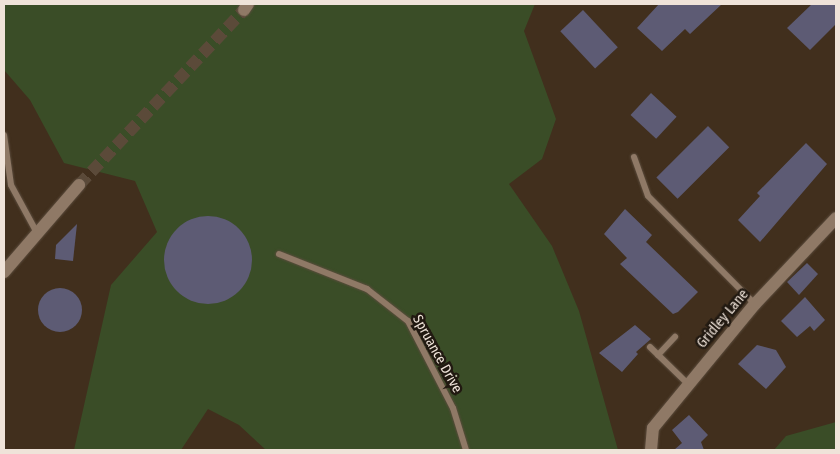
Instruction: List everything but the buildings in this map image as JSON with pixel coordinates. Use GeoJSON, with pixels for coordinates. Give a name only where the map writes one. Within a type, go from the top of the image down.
{"type":"FeatureCollection","features":[{"type":"Feature","properties":{"kind":"street"},"geometry":{"type":"LineString","coordinates":[[4,272],[36,232],[79,185]]}},
{"type":"Feature","properties":{"kind":"street","name":"Gridley Lane"},"geometry":{"type":"LineString","coordinates":[[651,450],[653,428],[755,304],[836,218]]}},
{"type":"Feature","properties":{"kind":"lane"},"geometry":{"type":"LineString","coordinates":[[4,135],[11,185],[36,232]]}},
{"type":"Feature","properties":{"kind":"lane"},"geometry":{"type":"LineString","coordinates":[[634,157],[648,196],[755,304]]}},
{"type":"Feature","properties":{"kind":"lane","name":"Spruance Drive"},"geometry":{"type":"LineString","coordinates":[[279,254],[367,289],[408,321],[453,408],[466,450]]}},
{"type":"Feature","properties":{"kind":"lane"},"geometry":{"type":"LineString","coordinates":[[658,355],[675,336]]}},
{"type":"Feature","properties":{"kind":"lane"},"geometry":{"type":"LineString","coordinates":[[650,347],[689,385]]}},
{"type":"Feature","properties":{"kind":"green space"},"geometry":{"type":"Polygon","coordinates":[[[4,4],[535,4],[524,31],[556,119],[542,159],[509,184],[552,246],[579,311],[618,450],[266,450],[239,425],[208,409],[181,450],[74,450],[111,285],[157,232],[135,181],[64,163],[30,100],[4,70],[4,4]]]}},
{"type":"Feature","properties":{"kind":"green space"},"geometry":{"type":"Polygon","coordinates":[[[836,422],[836,450],[774,450],[786,436],[836,422]]]}},
{"type":"Feature","properties":{"kind":"tunnel"},"geometry":{"type":"LineString","coordinates":[[79,185],[244,10]]}}]}
